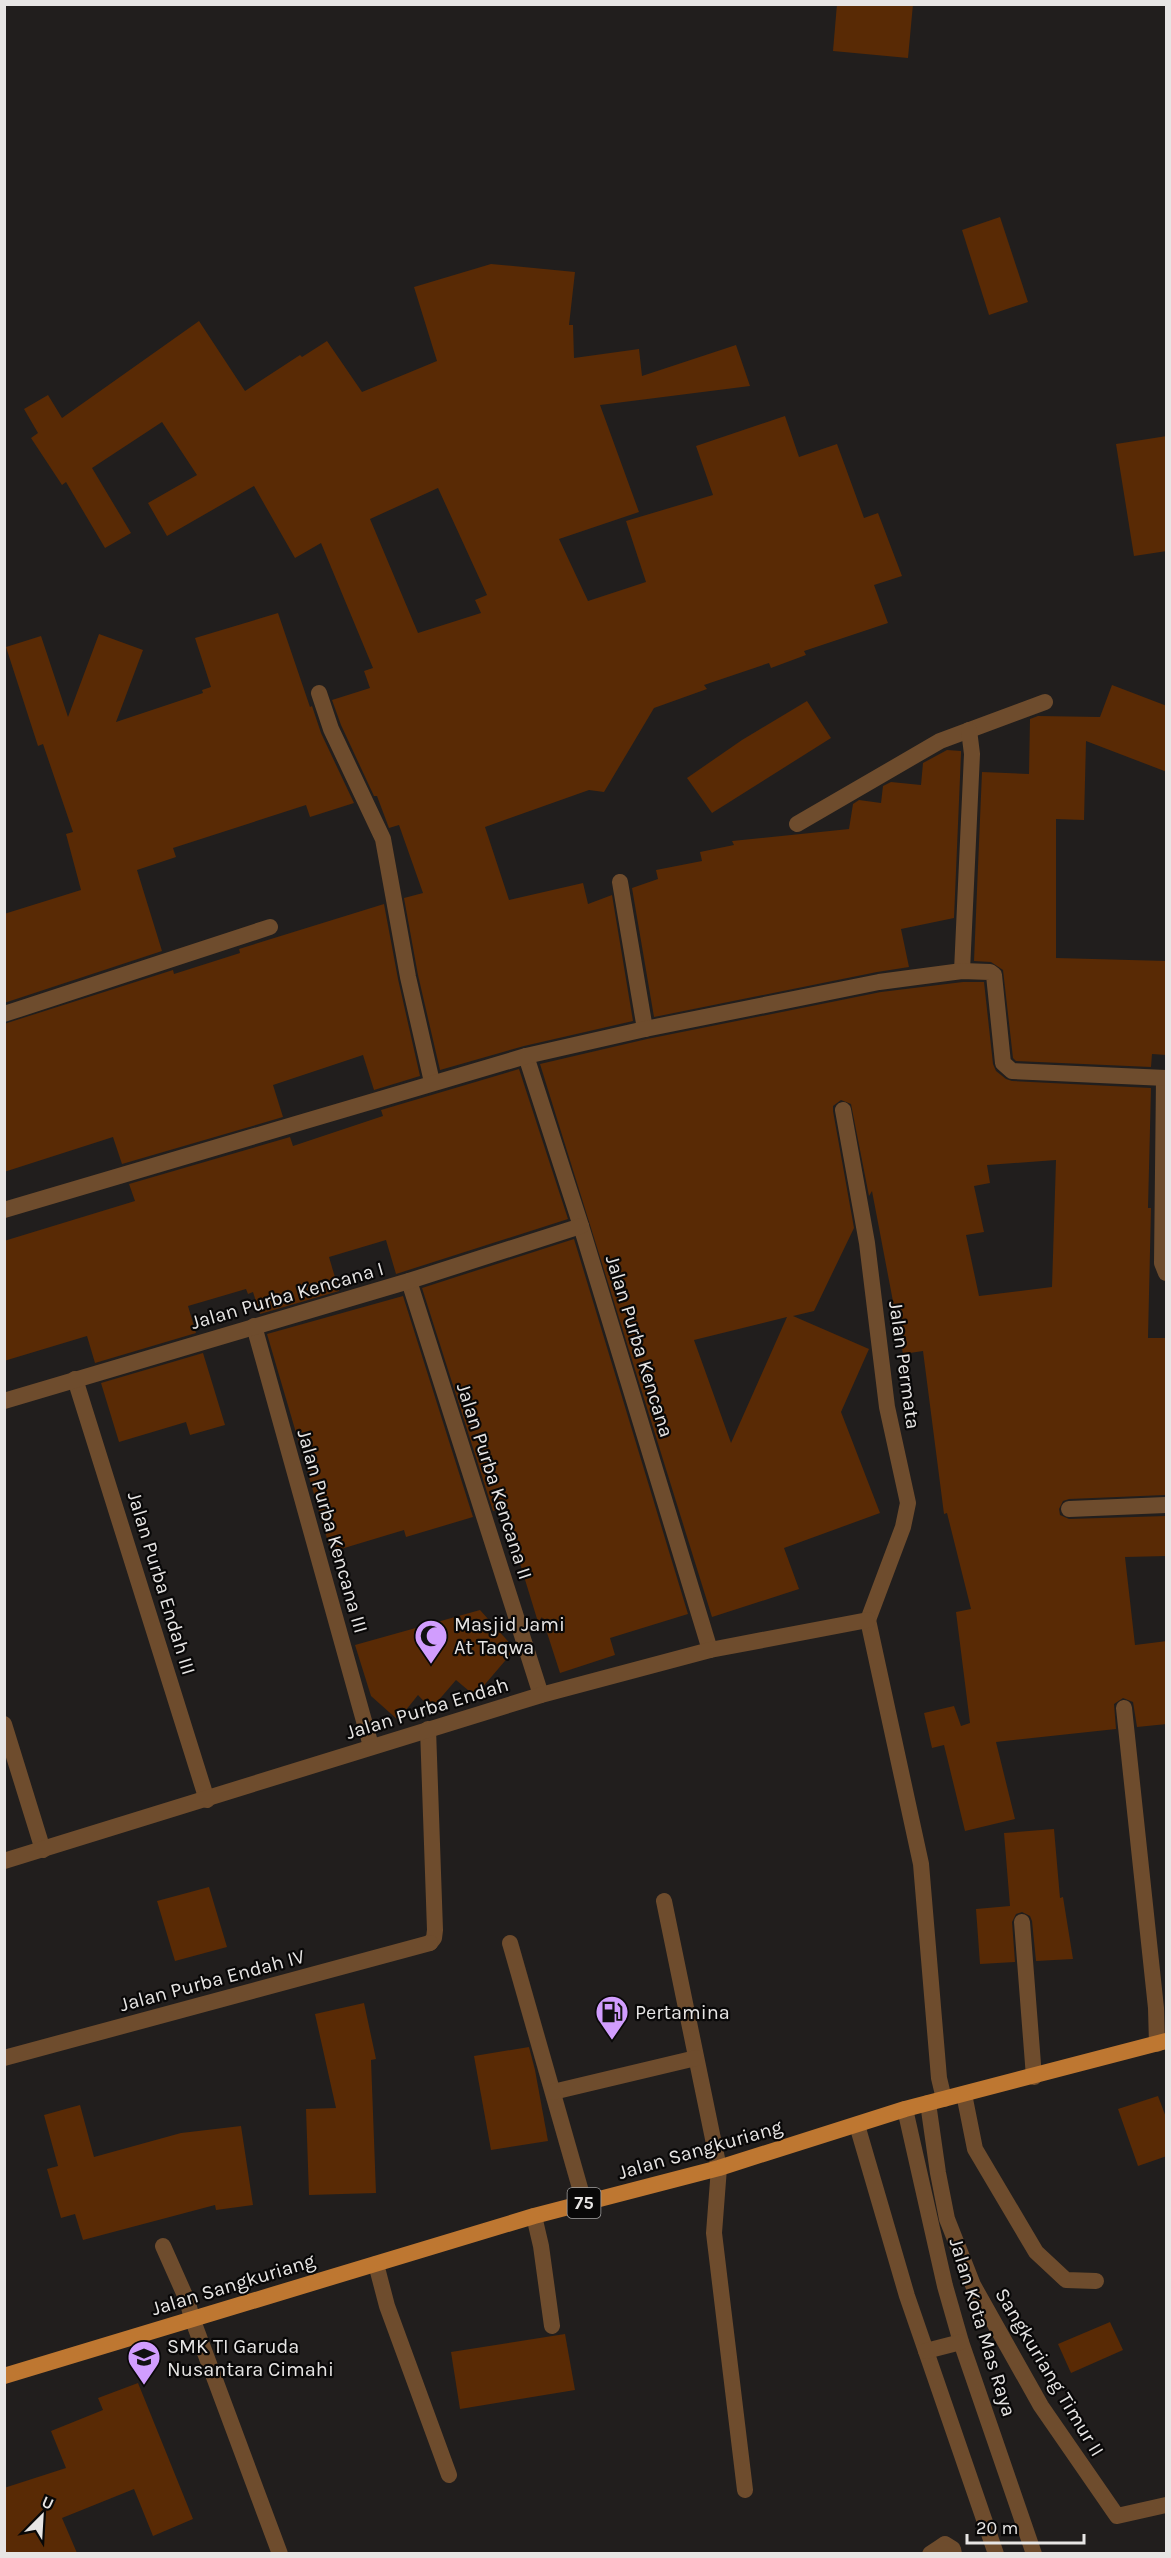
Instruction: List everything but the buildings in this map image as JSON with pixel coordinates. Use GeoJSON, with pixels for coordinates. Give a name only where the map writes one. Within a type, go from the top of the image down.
{"type":"FeatureCollection","features":[{"type":"Feature","properties":{"kind":"main road","name":"Jalan Sangkuriang"},"geometry":{"type":"LineString","coordinates":[[4,2376],[534,2216],[719,2168],[905,2109],[1162,2043]]}},
{"type":"Feature","properties":{"kind":"street"},"geometry":{"type":"LineString","coordinates":[[319,693],[331,729],[383,839],[408,977],[432,1082]]}},
{"type":"Feature","properties":{"kind":"street"},"geometry":{"type":"LineString","coordinates":[[797,824],[940,741],[1045,702]]}},
{"type":"Feature","properties":{"kind":"street"},"geometry":{"type":"LineString","coordinates":[[962,971],[972,754],[969,730]]}},
{"type":"Feature","properties":{"kind":"street"},"geometry":{"type":"LineString","coordinates":[[620,882],[645,1029]]}},
{"type":"Feature","properties":{"kind":"street"},"geometry":{"type":"LineString","coordinates":[[4,1014],[270,927]]}},
{"type":"Feature","properties":{"kind":"street"},"geometry":{"type":"LineString","coordinates":[[4,1210],[526,1056],[645,1029],[879,982],[962,971],[990,972],[994,975],[1003,1064],[1012,1071],[1165,1078],[1162,1263],[1167,1273]]}},
{"type":"Feature","properties":{"kind":"street","name":"Jalan Purba Kencana"},"geometry":{"type":"LineString","coordinates":[[526,1056],[581,1226],[710,1650]]}},
{"type":"Feature","properties":{"kind":"street","name":"Jalan Permata"},"geometry":{"type":"LineString","coordinates":[[843,1110],[867,1243],[887,1407],[908,1503],[903,1527],[868,1620]]}},
{"type":"Feature","properties":{"kind":"street","name":"Jalan Purba Kencana I"},"geometry":{"type":"LineString","coordinates":[[4,1401],[409,1281],[581,1226]]}},
{"type":"Feature","properties":{"kind":"street","name":"Jalan Purba Kencana II"},"geometry":{"type":"LineString","coordinates":[[409,1281],[541,1695]]}},
{"type":"Feature","properties":{"kind":"street","name":"Jalan Purba Kencana III"},"geometry":{"type":"LineString","coordinates":[[254,1326],[371,1746]]}},
{"type":"Feature","properties":{"kind":"street","name":"Jalan Purba Endah III"},"geometry":{"type":"LineString","coordinates":[[75,1379],[207,1800]]}},
{"type":"Feature","properties":{"kind":"street"},"geometry":{"type":"LineString","coordinates":[[1069,1509],[1167,1505]]}},
{"type":"Feature","properties":{"kind":"street","name":"Jalan Purba Endah"},"geometry":{"type":"LineString","coordinates":[[4,1861],[541,1695],[710,1650],[868,1620]]}},
{"type":"Feature","properties":{"kind":"street","name":"Sangkuriang Timur II"},"geometry":{"type":"LineString","coordinates":[[868,1620],[921,1864],[939,2078],[936,2101],[938,2173],[947,2219],[973,2285],[1041,2406],[1117,2516],[1167,2505]]}},
{"type":"Feature","properties":{"kind":"street"},"geometry":{"type":"LineString","coordinates":[[1124,1708],[1156,2008],[1162,2043]]}},
{"type":"Feature","properties":{"kind":"street"},"geometry":{"type":"LineString","coordinates":[[4,1724],[43,1850]]}},
{"type":"Feature","properties":{"kind":"street","name":"Jalan Purba Endah IV"},"geometry":{"type":"LineString","coordinates":[[4,2058],[430,1943],[434,1938],[435,1930],[428,1730]]}},
{"type":"Feature","properties":{"kind":"street"},"geometry":{"type":"LineString","coordinates":[[664,1901],[719,2168],[714,2233],[745,2490]]}},
{"type":"Feature","properties":{"kind":"street"},"geometry":{"type":"LineString","coordinates":[[1022,1922],[1034,2077]]}},
{"type":"Feature","properties":{"kind":"street"},"geometry":{"type":"LineString","coordinates":[[510,1943],[584,2202]]}},
{"type":"Feature","properties":{"kind":"street"},"geometry":{"type":"LineString","coordinates":[[553,2092],[696,2058]]}},
{"type":"Feature","properties":{"kind":"street"},"geometry":{"type":"LineString","coordinates":[[964,2094],[975,2149],[1036,2252],[1066,2280],[1096,2281]]}},
{"type":"Feature","properties":{"kind":"street","name":"Jalan Kota Mas Raya"},"geometry":{"type":"LineString","coordinates":[[905,2109],[945,2286],[961,2342],[1034,2553]]}},
{"type":"Feature","properties":{"kind":"street"},"geometry":{"type":"LineString","coordinates":[[858,2125],[901,2278],[996,2553]]}},
{"type":"Feature","properties":{"kind":"street"},"geometry":{"type":"LineString","coordinates":[[534,2216],[541,2246],[552,2326]]}},
{"type":"Feature","properties":{"kind":"street"},"geometry":{"type":"LineString","coordinates":[[164,2246],[187,2300],[280,2553]]}},
{"type":"Feature","properties":{"kind":"street"},"geometry":{"type":"LineString","coordinates":[[376,2264],[387,2306],[449,2475]]}},
{"type":"Feature","properties":{"kind":"street"},"geometry":{"type":"LineString","coordinates":[[926,2351],[961,2342]]}},
{"type":"Feature","properties":{"kind":"street"},"geometry":{"type":"LineString","coordinates":[[930,2553],[945,2544],[954,2553]]}},
{"type":"Feature","properties":{"kind":"place","name":"Masjid Jami At Taqwa"},"geometry":{"type":"Point","coordinates":[431,1665]}},
{"type":"Feature","properties":{"kind":"place","name":"Pertamina"},"geometry":{"type":"Point","coordinates":[612,2041]}},
{"type":"Feature","properties":{"kind":"place","name":"SMK TI Garuda Nusantara Cimahi"},"geometry":{"type":"Point","coordinates":[144,2386]}}]}
